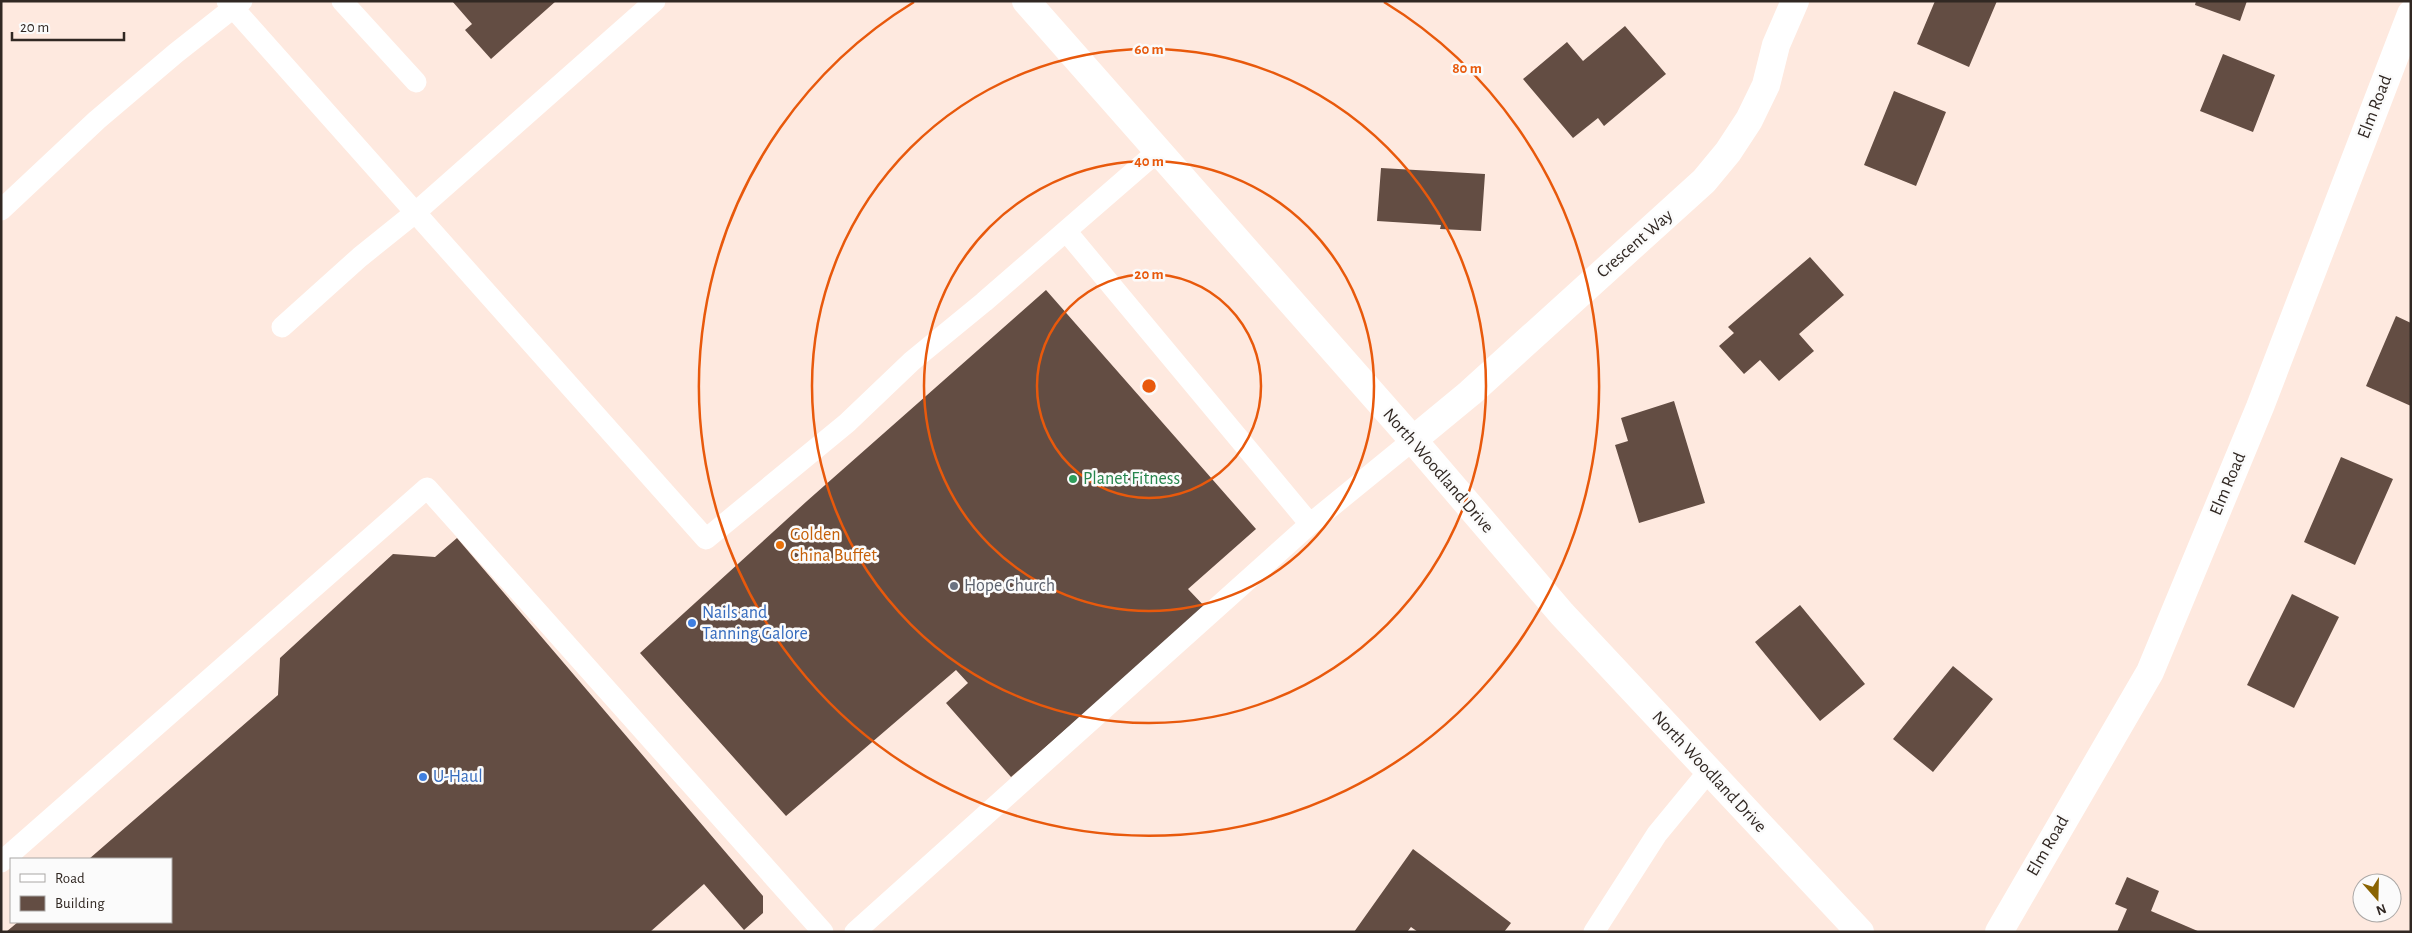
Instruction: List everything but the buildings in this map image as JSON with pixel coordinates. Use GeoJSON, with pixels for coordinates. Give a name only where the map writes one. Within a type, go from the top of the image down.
{"type":"FeatureCollection","features":[{"type":"Feature","properties":{"kind":"street","name":"North Woodland Drive"},"geometry":{"type":"LineString","coordinates":[[1026,1],[1413,440],[1562,614],[1708,772],[1860,932]]}},
{"type":"Feature","properties":{"kind":"street","name":"Crescent Way"},"geometry":{"type":"LineString","coordinates":[[1413,440],[1470,392],[1704,180],[1728,152],[1749,120],[1766,86],[1776,46],[1794,1]]}},
{"type":"Feature","properties":{"kind":"street","name":"Elm Road"},"geometry":{"type":"LineString","coordinates":[[1999,932],[2150,672],[2260,407],[2411,14]]}},
{"type":"Feature","properties":{"kind":"lane"},"geometry":{"type":"LineString","coordinates":[[342,1],[416,82]]}},
{"type":"Feature","properties":{"kind":"lane"},"geometry":{"type":"LineString","coordinates":[[282,327],[360,257],[416,212],[655,1]]}},
{"type":"Feature","properties":{"kind":"lane"},"geometry":{"type":"LineString","coordinates":[[1,210],[97,120],[234,4],[706,539],[847,423],[912,361],[1158,151]]}},
{"type":"Feature","properties":{"kind":"lane"},"geometry":{"type":"LineString","coordinates":[[1066,231],[1310,524]]}},
{"type":"Feature","properties":{"kind":"lane"},"geometry":{"type":"LineString","coordinates":[[855,932],[1310,524],[1413,440]]}},
{"type":"Feature","properties":{"kind":"lane"},"geometry":{"type":"LineString","coordinates":[[1,862],[427,488],[824,932]]}},
{"type":"Feature","properties":{"kind":"lane"},"geometry":{"type":"LineString","coordinates":[[1594,932],[1657,834],[1708,772]]}},
{"type":"Feature","properties":{"kind":"place","name":"Planet Fitness"},"geometry":{"type":"Point","coordinates":[1073,479]}},
{"type":"Feature","properties":{"kind":"place","name":"Golden China Buffet"},"geometry":{"type":"Point","coordinates":[780,545]}},
{"type":"Feature","properties":{"kind":"place","name":"Hope Church"},"geometry":{"type":"Point","coordinates":[954,586]}},
{"type":"Feature","properties":{"kind":"place","name":"Nails and Tanning Galore"},"geometry":{"type":"Point","coordinates":[692,623]}},
{"type":"Feature","properties":{"kind":"place","name":"U-Haul"},"geometry":{"type":"Point","coordinates":[423,777]}}]}
